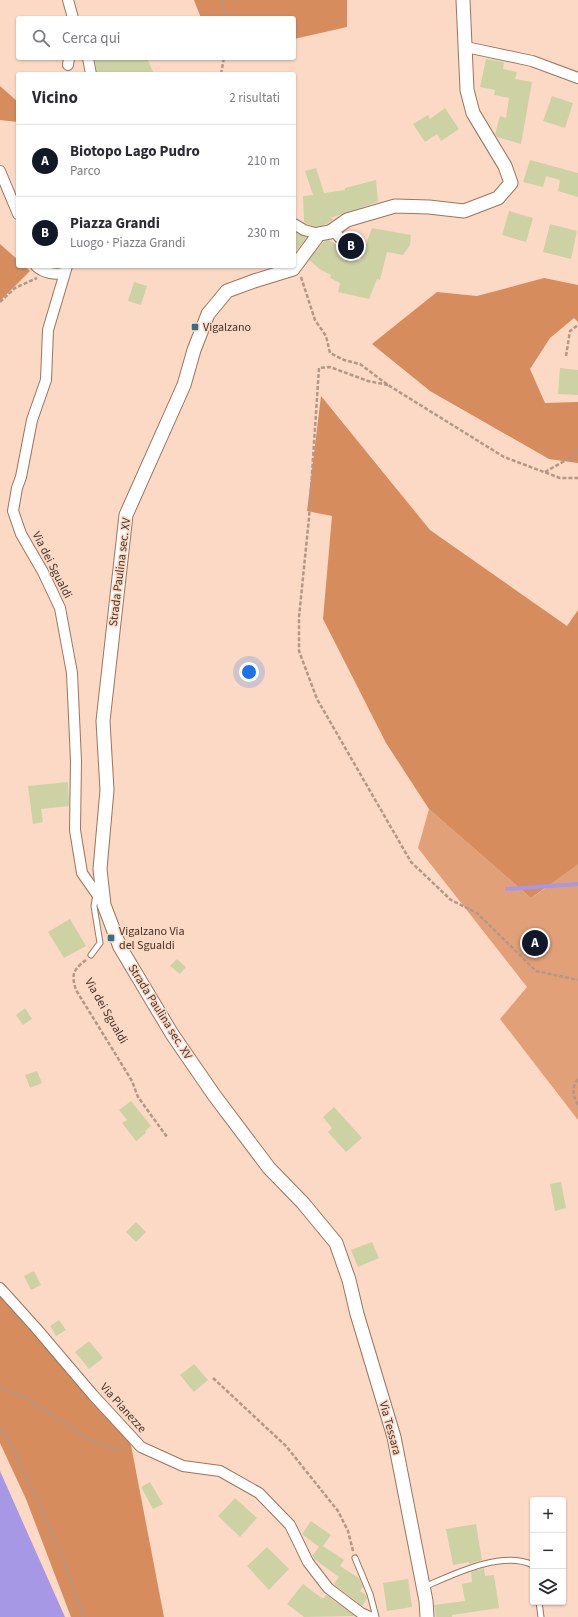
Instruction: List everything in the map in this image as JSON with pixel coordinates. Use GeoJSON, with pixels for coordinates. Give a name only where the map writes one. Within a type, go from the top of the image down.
{"type":"FeatureCollection","features":[{"type":"Feature","properties":{"kind":"street"},"geometry":{"type":"LineString","coordinates":[[68,0],[72,16]]}},
{"type":"Feature","properties":{"kind":"street"},"geometry":{"type":"LineString","coordinates":[[296,225],[304,230],[320,234],[333,230],[347,220],[395,206],[429,206],[464,211],[498,198],[512,183],[505,166],[474,113],[467,90],[463,0]]}},
{"type":"Feature","properties":{"kind":"street"},"geometry":{"type":"LineString","coordinates":[[466,47],[532,61],[578,78]]}},
{"type":"Feature","properties":{"kind":"street"},"geometry":{"type":"LineString","coordinates":[[88,60],[91,72]]}},
{"type":"Feature","properties":{"kind":"street"},"geometry":{"type":"LineString","coordinates":[[0,170],[16,209]]}},
{"type":"Feature","properties":{"kind":"street"},"geometry":{"type":"LineString","coordinates":[[333,230],[340,238],[356,244]]}},
{"type":"Feature","properties":{"kind":"street","name":"Strada Paulina sec. XV"},"geometry":{"type":"LineString","coordinates":[[296,265],[320,234]]}},
{"type":"Feature","properties":{"kind":"street","name":"Via dei Sgualdi"},"geometry":{"type":"LineString","coordinates":[[38,268],[43,272],[59,274],[66,269]]}},
{"type":"Feature","properties":{"kind":"street","name":"Strada Paulina sec. XV"},"geometry":{"type":"LineString","coordinates":[[294,268],[227,291],[208,314],[194,350],[184,385],[126,515],[103,721],[107,790],[100,869],[104,905],[120,947],[172,1034],[214,1095],[269,1168],[303,1203],[336,1244]]}},
{"type":"Feature","properties":{"kind":"street","name":"Via dei Sgualdi"},"geometry":{"type":"LineString","coordinates":[[66,269],[48,330],[46,380],[32,420],[21,477],[17,488],[14,511],[21,534],[43,572],[60,608],[72,673],[76,762],[75,830],[82,873],[104,905]]}},
{"type":"Feature","properties":{"kind":"street","name":"Via Tessara"},"geometry":{"type":"LineString","coordinates":[[336,1244],[349,1280],[357,1314],[394,1437],[423,1587],[427,1617]]}},
{"type":"Feature","properties":{"kind":"street","name":"Via Pianezze"},"geometry":{"type":"LineString","coordinates":[[0,1288],[93,1395],[141,1447],[183,1466],[220,1471],[259,1492],[290,1525],[308,1562],[328,1588],[361,1613],[370,1617]]}},
{"type":"Feature","properties":{"kind":"lane"},"geometry":{"type":"LineString","coordinates":[[91,955],[100,944],[94,906],[96,894]]}},
{"type":"Feature","properties":{"kind":"lane"},"geometry":{"type":"LineString","coordinates":[[355,1558],[370,1594],[376,1617]]}},
{"type":"Feature","properties":{"kind":"lane"},"geometry":{"type":"LineString","coordinates":[[423,1587],[481,1564],[517,1560],[523,1560],[530,1564]]}},
{"type":"Feature","properties":{"kind":"lane"},"geometry":{"type":"LineString","coordinates":[[539,1605],[541,1617]]}},
{"type":"Feature","properties":{"kind":"path"},"geometry":{"type":"LineString","coordinates":[[222,0],[225,16]]}},
{"type":"Feature","properties":{"kind":"path"},"geometry":{"type":"LineString","coordinates":[[221,72],[224,60]]}},
{"type":"Feature","properties":{"kind":"path"},"geometry":{"type":"LineString","coordinates":[[302,257],[300,274],[316,320],[326,336],[330,353],[344,360],[360,364],[388,385],[504,458],[560,478],[578,478]]}},
{"type":"Feature","properties":{"kind":"path"},"geometry":{"type":"LineString","coordinates":[[0,302],[15,288],[50,273]]}},
{"type":"Feature","properties":{"kind":"path"},"geometry":{"type":"LineString","coordinates":[[566,356],[570,331],[578,325]]}},
{"type":"Feature","properties":{"kind":"path"},"geometry":{"type":"LineString","coordinates":[[388,385],[368,381],[330,367],[319,368],[310,511],[299,617],[299,651],[317,699],[411,862],[451,900],[477,913],[536,971],[578,980]]}},
{"type":"Feature","properties":{"kind":"path"},"geometry":{"type":"LineString","coordinates":[[545,472],[572,456],[578,448]]}},
{"type":"Feature","properties":{"kind":"path","name":"Via dei Sgualdi"},"geometry":{"type":"LineString","coordinates":[[91,955],[74,971],[73,979],[76,990],[132,1081],[138,1098],[167,1137]]}},
{"type":"Feature","properties":{"kind":"path"},"geometry":{"type":"LineString","coordinates":[[578,1078],[574,1084],[573,1095],[578,1105]]}},
{"type":"Feature","properties":{"kind":"path"},"geometry":{"type":"LineString","coordinates":[[213,1378],[286,1446],[338,1511],[348,1531],[355,1558]]}},
{"type":"Feature","properties":{"kind":"path"},"geometry":{"type":"LineString","coordinates":[[0,1387],[22,1396],[85,1437],[113,1449],[141,1447]]}},
{"type":"Feature","properties":{"kind":"path"},"geometry":{"type":"LineString","coordinates":[[0,1429],[5,1433],[40,1505],[65,1564],[84,1617]]}},
{"type":"Feature","properties":{"kind":"shaded area"},"geometry":{"type":"Polygon","coordinates":[[[194,0],[347,0],[347,27],[296,39],[296,16],[200,16],[194,0]]]}},
{"type":"Feature","properties":{"kind":"shaded area"},"geometry":{"type":"Polygon","coordinates":[[[0,86],[16,100],[16,122],[0,120],[0,86]]]}},
{"type":"Feature","properties":{"kind":"shaded area"},"geometry":{"type":"Polygon","coordinates":[[[0,244],[16,258],[16,268],[26,268],[30,271],[0,301],[0,244]]]}},
{"type":"Feature","properties":{"kind":"shaded area"},"geometry":{"type":"Polygon","coordinates":[[[544,278],[578,285],[578,322],[574,318],[550,338],[530,369],[545,403],[578,402],[578,463],[549,459],[430,391],[372,344],[437,292],[477,296],[544,278]]]}},
{"type":"Feature","properties":{"kind":"shaded area"},"geometry":{"type":"Polygon","coordinates":[[[321,396],[430,530],[567,626],[578,610],[578,864],[531,898],[429,809],[386,743],[323,619],[332,516],[307,511],[321,396]]]}},
{"type":"Feature","properties":{"kind":"shaded area"},"geometry":{"type":"Polygon","coordinates":[[[578,706],[578,1120],[500,1019],[527,987],[418,848],[429,809],[531,898],[547,887],[578,706]]]}},
{"type":"Feature","properties":{"kind":"shaded area"},"geometry":{"type":"Polygon","coordinates":[[[0,1296],[130,1440],[164,1617],[71,1617],[26,1499],[0,1443],[0,1296]]]}},
{"type":"Feature","properties":{"kind":"shaded area"},"geometry":{"type":"Polygon","coordinates":[[[0,1471],[65,1617],[0,1617],[0,1471]]]}},
{"type":"Feature","properties":{"kind":"building"},"geometry":{"type":"Polygon","coordinates":[[[486,59],[504,62],[503,69],[517,72],[515,79],[532,82],[521,144],[497,137],[495,134],[500,116],[506,118],[509,98],[494,95],[495,90],[480,87],[486,59]]]}},
{"type":"Feature","properties":{"kind":"building"},"geometry":{"type":"Polygon","coordinates":[[[95,60],[148,60],[153,72],[97,72],[95,60]]]}},
{"type":"Feature","properties":{"kind":"building"},"geometry":{"type":"Polygon","coordinates":[[[552,96],[573,103],[565,128],[543,121],[552,96]]]}},
{"type":"Feature","properties":{"kind":"building"},"geometry":{"type":"Polygon","coordinates":[[[445,108],[459,129],[441,141],[437,134],[425,142],[413,124],[428,115],[430,119],[445,108]]]}},
{"type":"Feature","properties":{"kind":"building"},"geometry":{"type":"Polygon","coordinates":[[[530,160],[578,173],[578,197],[558,191],[560,180],[546,176],[543,187],[523,182],[530,160]]]}},
{"type":"Feature","properties":{"kind":"building"},"geometry":{"type":"Polygon","coordinates":[[[316,168],[324,193],[345,190],[345,188],[376,180],[378,202],[330,218],[334,219],[327,224],[317,227],[307,224],[304,222],[303,196],[313,195],[305,171],[316,168]]]}},
{"type":"Feature","properties":{"kind":"building"},"geometry":{"type":"Polygon","coordinates":[[[509,211],[533,218],[526,242],[502,235],[509,211]]]}},
{"type":"Feature","properties":{"kind":"building"},"geometry":{"type":"Polygon","coordinates":[[[550,224],[577,231],[571,259],[543,252],[550,224]]]}},
{"type":"Feature","properties":{"kind":"building"},"geometry":{"type":"Polygon","coordinates":[[[372,228],[411,235],[410,245],[403,255],[387,252],[380,280],[377,279],[369,299],[338,292],[340,283],[330,278],[331,275],[321,270],[309,260],[324,241],[329,240],[360,261],[372,228]]]}},
{"type":"Feature","properties":{"kind":"building"},"geometry":{"type":"Polygon","coordinates":[[[296,233],[307,237],[296,249],[296,233]]]}},
{"type":"Feature","properties":{"kind":"building"},"geometry":{"type":"Polygon","coordinates":[[[134,282],[147,286],[141,305],[128,301],[134,282]]]}},
{"type":"Feature","properties":{"kind":"building"},"geometry":{"type":"Polygon","coordinates":[[[560,368],[578,370],[578,395],[558,394],[560,368]]]}},
{"type":"Feature","properties":{"kind":"building"},"geometry":{"type":"Polygon","coordinates":[[[68,782],[69,806],[41,809],[43,822],[33,824],[28,786],[68,782]]]}},
{"type":"Feature","properties":{"kind":"building"},"geometry":{"type":"Polygon","coordinates":[[[70,919],[86,946],[64,958],[48,932],[70,919]]]}},
{"type":"Feature","properties":{"kind":"building"},"geometry":{"type":"Polygon","coordinates":[[[177,959],[186,967],[180,974],[170,966],[177,959]]]}},
{"type":"Feature","properties":{"kind":"building"},"geometry":{"type":"Polygon","coordinates":[[[25,1008],[32,1019],[23,1025],[16,1015],[25,1008]]]}},
{"type":"Feature","properties":{"kind":"building"},"geometry":{"type":"Polygon","coordinates":[[[37,1071],[42,1083],[30,1088],[25,1075],[37,1071]]]}},
{"type":"Feature","properties":{"kind":"building"},"geometry":{"type":"Polygon","coordinates":[[[131,1101],[151,1126],[145,1131],[146,1133],[136,1141],[122,1123],[127,1120],[119,1110],[131,1101]]]}},
{"type":"Feature","properties":{"kind":"building"},"geometry":{"type":"Polygon","coordinates":[[[334,1107],[362,1138],[346,1152],[328,1132],[332,1128],[323,1117],[334,1107]]]}},
{"type":"Feature","properties":{"kind":"building"},"geometry":{"type":"Polygon","coordinates":[[[561,1182],[566,1208],[555,1211],[550,1184],[561,1182]]]}},
{"type":"Feature","properties":{"kind":"building"},"geometry":{"type":"Polygon","coordinates":[[[136,1222],[146,1232],[136,1242],[126,1232],[136,1222]]]}},
{"type":"Feature","properties":{"kind":"building"},"geometry":{"type":"Polygon","coordinates":[[[372,1242],[379,1258],[358,1267],[351,1250],[372,1242]]]}},
{"type":"Feature","properties":{"kind":"building"},"geometry":{"type":"Polygon","coordinates":[[[34,1271],[41,1285],[31,1290],[24,1276],[34,1271]]]}},
{"type":"Feature","properties":{"kind":"building"},"geometry":{"type":"Polygon","coordinates":[[[59,1320],[66,1330],[56,1336],[50,1326],[59,1320]]]}},
{"type":"Feature","properties":{"kind":"building"},"geometry":{"type":"Polygon","coordinates":[[[89,1341],[103,1358],[89,1369],[75,1352],[89,1341]]]}},
{"type":"Feature","properties":{"kind":"building"},"geometry":{"type":"Polygon","coordinates":[[[194,1364],[208,1380],[194,1392],[180,1375],[194,1364]]]}},
{"type":"Feature","properties":{"kind":"building"},"geometry":{"type":"Polygon","coordinates":[[[150,1482],[163,1504],[153,1509],[141,1487],[150,1482]]]}},
{"type":"Feature","properties":{"kind":"building"},"geometry":{"type":"Polygon","coordinates":[[[235,1498],[257,1518],[240,1537],[218,1516],[235,1498]]]}},
{"type":"Feature","properties":{"kind":"building"},"geometry":{"type":"Polygon","coordinates":[[[311,1521],[331,1535],[323,1546],[344,1560],[340,1566],[359,1578],[363,1587],[360,1591],[366,1595],[367,1598],[362,1606],[334,1584],[339,1577],[312,1556],[319,1547],[302,1534],[311,1521]]]}},
{"type":"Feature","properties":{"kind":"building"},"geometry":{"type":"Polygon","coordinates":[[[476,1524],[482,1560],[469,1564],[469,1562],[453,1565],[446,1529],[476,1524]]]}},
{"type":"Feature","properties":{"kind":"building"},"geometry":{"type":"Polygon","coordinates":[[[267,1547],[289,1569],[269,1590],[247,1566],[267,1547]]]}},
{"type":"Feature","properties":{"kind":"building"},"geometry":{"type":"Polygon","coordinates":[[[484,1568],[485,1576],[494,1575],[499,1608],[452,1615],[452,1617],[436,1617],[434,1605],[465,1601],[462,1584],[472,1582],[471,1572],[484,1568]]]}},
{"type":"Feature","properties":{"kind":"building"},"geometry":{"type":"Polygon","coordinates":[[[408,1579],[412,1607],[387,1611],[383,1583],[408,1579]]]}},
{"type":"Feature","properties":{"kind":"building"},"geometry":{"type":"Polygon","coordinates":[[[303,1584],[323,1599],[326,1595],[355,1616],[304,1617],[287,1604],[303,1584]]]}},
{"type":"Feature","properties":{"kind":"waterway"},"geometry":{"type":"LineString","coordinates":[[507,889],[578,884]]}},
{"type":"Feature","properties":{"kind":"place","name":"Piazza Grandi"},"geometry":{"type":"Point","coordinates":[351,246]}},
{"type":"Feature","properties":{"kind":"place","name":"Vigalzano"},"geometry":{"type":"Point","coordinates":[195,327]}},
{"type":"Feature","properties":{"kind":"place","name":"Vigalzano Via del Sgualdi"},"geometry":{"type":"Point","coordinates":[111,938]}},
{"type":"Feature","properties":{"kind":"place","name":"Biotopo Lago Pudro"},"geometry":{"type":"Point","coordinates":[535,943]}}]}
